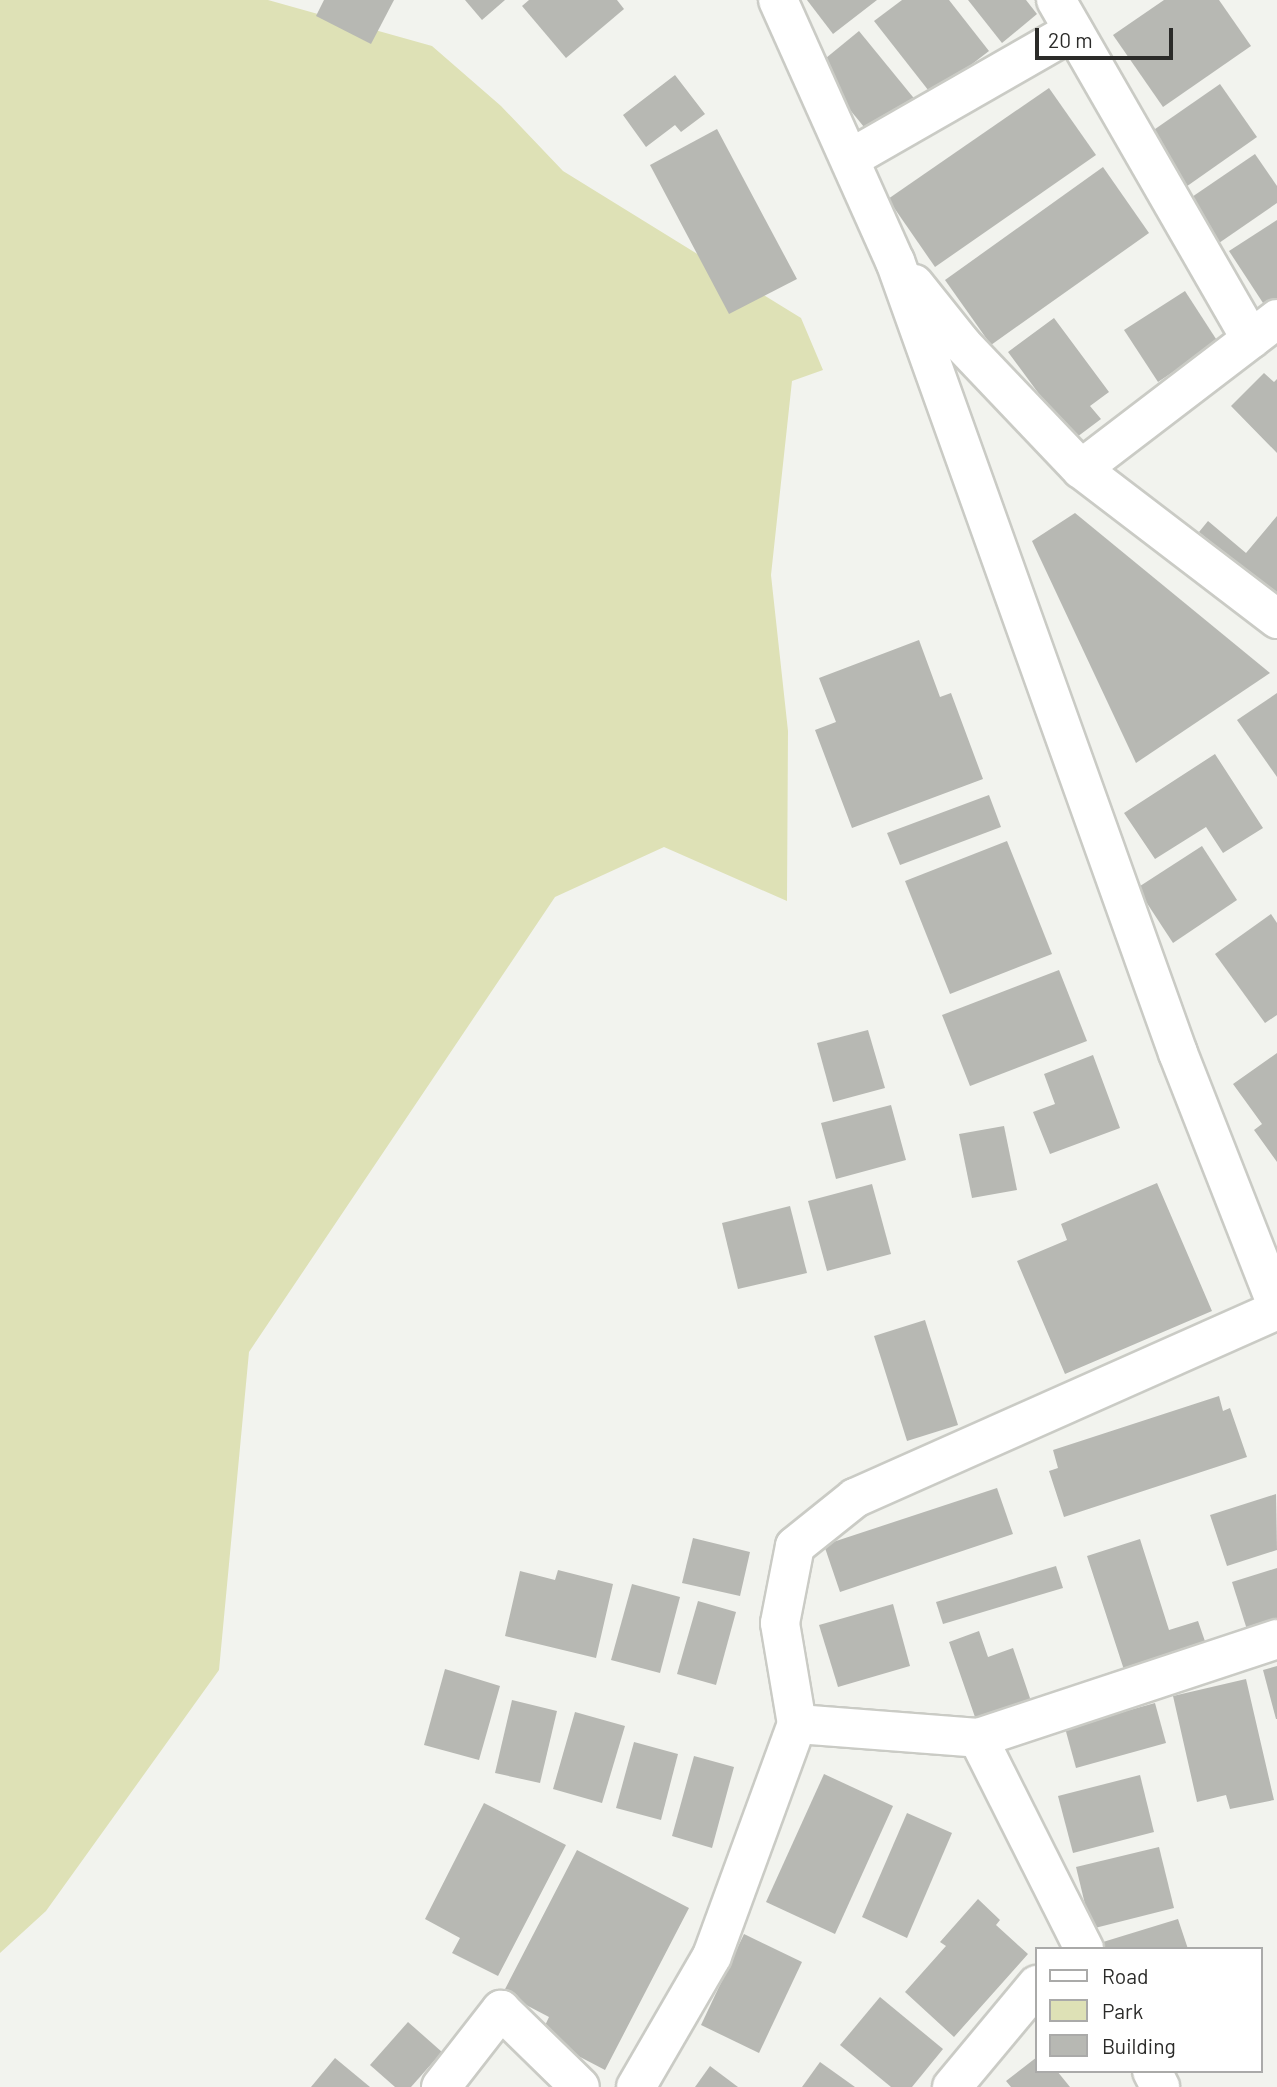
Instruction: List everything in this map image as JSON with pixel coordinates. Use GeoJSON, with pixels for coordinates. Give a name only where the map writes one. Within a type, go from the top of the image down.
{"type":"FeatureCollection","features":[{"type":"Feature","properties":{"kind":"street"},"geometry":{"type":"LineString","coordinates":[[636,2087],[712,1956],[797,1724],[780,1623],[795,1545],[855,1498],[1277,1308],[1178,1052],[895,261],[778,0]]}},
{"type":"Feature","properties":{"kind":"street"},"geometry":{"type":"LineString","coordinates":[[851,158],[1065,16],[1264,329],[1081,469]]}},
{"type":"Feature","properties":{"kind":"street"},"geometry":{"type":"LineString","coordinates":[[895,261],[962,344],[1081,469],[1277,619]]}},
{"type":"Feature","properties":{"kind":"street"},"geometry":{"type":"LineString","coordinates":[[797,1724],[978,1738],[1277,1639]]}},
{"type":"Feature","properties":{"kind":"street"},"geometry":{"type":"LineString","coordinates":[[978,1738],[1076,1945]]}},
{"type":"Feature","properties":{"kind":"street"},"geometry":{"type":"LineString","coordinates":[[952,2087],[1036,1986]]}},
{"type":"Feature","properties":{"kind":"street"},"geometry":{"type":"LineString","coordinates":[[441,2087],[501,2010],[580,2087]]}},
{"type":"Feature","properties":{"kind":"green space"},"geometry":{"type":"Polygon","coordinates":[[[0,0],[268,0],[432,46],[501,106],[563,171],[801,318],[823,370],[792,381],[771,575],[788,731],[787,901],[664,847],[555,897],[249,1352],[219,1670],[46,1911],[0,1953],[0,0]]]}},
{"type":"Feature","properties":{"kind":"building"},"geometry":{"type":"Polygon","coordinates":[[[324,0],[394,0],[371,44],[316,16],[324,0]]]}},
{"type":"Feature","properties":{"kind":"building"},"geometry":{"type":"Polygon","coordinates":[[[465,0],[505,0],[482,20],[465,0]]]}},
{"type":"Feature","properties":{"kind":"building"},"geometry":{"type":"Polygon","coordinates":[[[529,0],[617,0],[624,9],[566,58],[522,6],[529,0]]]}},
{"type":"Feature","properties":{"kind":"building"},"geometry":{"type":"Polygon","coordinates":[[[807,0],[877,0],[833,34],[807,0]]]}},
{"type":"Feature","properties":{"kind":"building"},"geometry":{"type":"Polygon","coordinates":[[[902,0],[949,0],[989,51],[932,95],[874,21],[902,0]]]}},
{"type":"Feature","properties":{"kind":"building"},"geometry":{"type":"Polygon","coordinates":[[[968,0],[1026,0],[1037,14],[1002,43],[968,0]]]}},
{"type":"Feature","properties":{"kind":"building"},"geometry":{"type":"Polygon","coordinates":[[[1164,0],[1219,0],[1251,46],[1163,107],[1113,35],[1164,0]]]}},
{"type":"Feature","properties":{"kind":"building"},"geometry":{"type":"Polygon","coordinates":[[[859,31],[917,102],[873,138],[815,67],[859,31]]]}},
{"type":"Feature","properties":{"kind":"building"},"geometry":{"type":"Polygon","coordinates":[[[675,75],[705,114],[681,132],[675,125],[646,147],[623,115],[675,75]]]}},
{"type":"Feature","properties":{"kind":"building"},"geometry":{"type":"Polygon","coordinates":[[[1220,84],[1257,137],[1183,189],[1145,136],[1220,84]]]}},
{"type":"Feature","properties":{"kind":"building"},"geometry":{"type":"Polygon","coordinates":[[[1049,88],[1096,155],[935,267],[888,199],[1049,88]]]}},
{"type":"Feature","properties":{"kind":"building"},"geometry":{"type":"Polygon","coordinates":[[[717,129],[797,279],[729,314],[650,165],[717,129]]]}},
{"type":"Feature","properties":{"kind":"building"},"geometry":{"type":"Polygon","coordinates":[[[1255,154],[1277,186],[1277,203],[1219,243],[1189,199],[1255,154]]]}},
{"type":"Feature","properties":{"kind":"building"},"geometry":{"type":"Polygon","coordinates":[[[1103,167],[1149,233],[991,345],[945,280],[1103,167]]]}},
{"type":"Feature","properties":{"kind":"building"},"geometry":{"type":"Polygon","coordinates":[[[1277,220],[1277,298],[1265,306],[1229,251],[1277,220]]]}},
{"type":"Feature","properties":{"kind":"building"},"geometry":{"type":"Polygon","coordinates":[[[1185,291],[1218,342],[1158,382],[1124,330],[1185,291]]]}},
{"type":"Feature","properties":{"kind":"building"},"geometry":{"type":"Polygon","coordinates":[[[1054,318],[1109,392],[1090,406],[1101,419],[1073,440],[1008,352],[1054,318]]]}},
{"type":"Feature","properties":{"kind":"building"},"geometry":{"type":"Polygon","coordinates":[[[1264,373],[1274,382],[1277,379],[1277,453],[1231,406],[1264,373]]]}},
{"type":"Feature","properties":{"kind":"building"},"geometry":{"type":"Polygon","coordinates":[[[1075,513],[1270,673],[1136,763],[1032,541],[1075,513]]]}},
{"type":"Feature","properties":{"kind":"building"},"geometry":{"type":"Polygon","coordinates":[[[1277,516],[1277,597],[1199,532],[1208,521],[1246,553],[1277,516]]]}},
{"type":"Feature","properties":{"kind":"building"},"geometry":{"type":"Polygon","coordinates":[[[919,640],[940,697],[951,693],[983,779],[852,828],[815,730],[836,722],[819,678],[919,640]]]}},
{"type":"Feature","properties":{"kind":"building"},"geometry":{"type":"Polygon","coordinates":[[[1277,693],[1277,777],[1237,720],[1277,693]]]}},
{"type":"Feature","properties":{"kind":"building"},"geometry":{"type":"Polygon","coordinates":[[[1215,754],[1263,828],[1223,853],[1206,827],[1155,859],[1124,813],[1215,754]]]}},
{"type":"Feature","properties":{"kind":"building"},"geometry":{"type":"Polygon","coordinates":[[[989,795],[1001,827],[900,865],[887,833],[989,795]]]}},
{"type":"Feature","properties":{"kind":"building"},"geometry":{"type":"Polygon","coordinates":[[[1007,841],[1052,954],[950,994],[905,881],[1007,841]]]}},
{"type":"Feature","properties":{"kind":"building"},"geometry":{"type":"Polygon","coordinates":[[[1202,846],[1237,900],[1173,943],[1137,888],[1202,846]]]}},
{"type":"Feature","properties":{"kind":"building"},"geometry":{"type":"Polygon","coordinates":[[[1271,914],[1277,923],[1277,1015],[1265,1023],[1215,954],[1271,914]]]}},
{"type":"Feature","properties":{"kind":"building"},"geometry":{"type":"Polygon","coordinates":[[[1059,970],[1087,1041],[970,1086],[942,1015],[1059,970]]]}},
{"type":"Feature","properties":{"kind":"building"},"geometry":{"type":"Polygon","coordinates":[[[868,1030],[885,1088],[833,1102],[817,1043],[868,1030]]]}},
{"type":"Feature","properties":{"kind":"building"},"geometry":{"type":"Polygon","coordinates":[[[1277,1053],[1277,1162],[1254,1130],[1262,1124],[1233,1084],[1277,1053]]]}},
{"type":"Feature","properties":{"kind":"building"},"geometry":{"type":"Polygon","coordinates":[[[1093,1055],[1120,1128],[1050,1154],[1033,1112],[1055,1104],[1044,1074],[1093,1055]]]}},
{"type":"Feature","properties":{"kind":"building"},"geometry":{"type":"Polygon","coordinates":[[[891,1105],[906,1160],[836,1179],[821,1123],[891,1105]]]}},
{"type":"Feature","properties":{"kind":"building"},"geometry":{"type":"Polygon","coordinates":[[[1004,1126],[1017,1190],[972,1198],[959,1134],[1004,1126]]]}},
{"type":"Feature","properties":{"kind":"building"},"geometry":{"type":"Polygon","coordinates":[[[1157,1183],[1212,1311],[1065,1374],[1017,1261],[1067,1240],[1061,1224],[1157,1183]]]}},
{"type":"Feature","properties":{"kind":"building"},"geometry":{"type":"Polygon","coordinates":[[[872,1184],[891,1254],[827,1271],[808,1201],[872,1184]]]}},
{"type":"Feature","properties":{"kind":"building"},"geometry":{"type":"Polygon","coordinates":[[[790,1206],[807,1273],[738,1289],[722,1223],[790,1206]]]}},
{"type":"Feature","properties":{"kind":"building"},"geometry":{"type":"Polygon","coordinates":[[[925,1320],[958,1425],[907,1441],[874,1336],[925,1320]]]}},
{"type":"Feature","properties":{"kind":"building"},"geometry":{"type":"Polygon","coordinates":[[[1219,1396],[1223,1411],[1230,1408],[1247,1457],[1064,1517],[1049,1471],[1058,1468],[1053,1450],[1219,1396]]]}},
{"type":"Feature","properties":{"kind":"building"},"geometry":{"type":"Polygon","coordinates":[[[997,1488],[1013,1534],[840,1592],[824,1545],[997,1488]]]}},
{"type":"Feature","properties":{"kind":"building"},"geometry":{"type":"Polygon","coordinates":[[[1276,1494],[1277,1550],[1227,1566],[1210,1515],[1276,1494]]]}},
{"type":"Feature","properties":{"kind":"building"},"geometry":{"type":"Polygon","coordinates":[[[693,1538],[750,1552],[740,1596],[682,1583],[693,1538]]]}},
{"type":"Feature","properties":{"kind":"building"},"geometry":{"type":"Polygon","coordinates":[[[1140,1539],[1169,1630],[1198,1621],[1208,1650],[1126,1676],[1087,1556],[1140,1539]]]}},
{"type":"Feature","properties":{"kind":"building"},"geometry":{"type":"Polygon","coordinates":[[[1056,1566],[1063,1588],[943,1624],[936,1602],[1056,1566]]]}},
{"type":"Feature","properties":{"kind":"building"},"geometry":{"type":"Polygon","coordinates":[[[1277,1568],[1277,1627],[1249,1636],[1232,1582],[1277,1568]]]}},
{"type":"Feature","properties":{"kind":"building"},"geometry":{"type":"Polygon","coordinates":[[[558,1570],[613,1584],[596,1658],[505,1636],[520,1571],[555,1580],[558,1570]]]}},
{"type":"Feature","properties":{"kind":"building"},"geometry":{"type":"Polygon","coordinates":[[[632,1584],[680,1597],[660,1673],[611,1660],[632,1584]]]}},
{"type":"Feature","properties":{"kind":"building"},"geometry":{"type":"Polygon","coordinates":[[[698,1601],[736,1612],[716,1685],[677,1674],[698,1601]]]}},
{"type":"Feature","properties":{"kind":"building"},"geometry":{"type":"Polygon","coordinates":[[[893,1604],[910,1666],[838,1687],[819,1625],[893,1604]]]}},
{"type":"Feature","properties":{"kind":"building"},"geometry":{"type":"Polygon","coordinates":[[[979,1631],[988,1657],[1013,1648],[1031,1701],[976,1720],[949,1642],[979,1631]]]}},
{"type":"Feature","properties":{"kind":"building"},"geometry":{"type":"Polygon","coordinates":[[[1277,1666],[1277,1719],[1276,1719],[1263,1670],[1277,1666]]]}},
{"type":"Feature","properties":{"kind":"building"},"geometry":{"type":"Polygon","coordinates":[[[445,1669],[500,1686],[479,1760],[424,1745],[445,1669]]]}},
{"type":"Feature","properties":{"kind":"building"},"geometry":{"type":"Polygon","coordinates":[[[1246,1679],[1274,1800],[1230,1809],[1226,1795],[1197,1802],[1173,1696],[1246,1679]]]}},
{"type":"Feature","properties":{"kind":"building"},"geometry":{"type":"Polygon","coordinates":[[[512,1700],[557,1711],[540,1783],[495,1773],[512,1700]]]}},
{"type":"Feature","properties":{"kind":"building"},"geometry":{"type":"Polygon","coordinates":[[[1155,1703],[1166,1743],[1076,1768],[1065,1728],[1155,1703]]]}},
{"type":"Feature","properties":{"kind":"building"},"geometry":{"type":"Polygon","coordinates":[[[575,1712],[625,1726],[602,1803],[553,1789],[575,1712]]]}},
{"type":"Feature","properties":{"kind":"building"},"geometry":{"type":"Polygon","coordinates":[[[634,1742],[678,1754],[661,1820],[616,1808],[634,1742]]]}},
{"type":"Feature","properties":{"kind":"building"},"geometry":{"type":"Polygon","coordinates":[[[694,1756],[734,1767],[712,1848],[672,1836],[694,1756]]]}},
{"type":"Feature","properties":{"kind":"building"},"geometry":{"type":"Polygon","coordinates":[[[824,1774],[893,1806],[835,1934],[766,1902],[824,1774]]]}},
{"type":"Feature","properties":{"kind":"building"},"geometry":{"type":"Polygon","coordinates":[[[1140,1775],[1154,1832],[1073,1853],[1058,1796],[1140,1775]]]}},
{"type":"Feature","properties":{"kind":"building"},"geometry":{"type":"Polygon","coordinates":[[[484,1803],[566,1845],[498,1976],[452,1953],[460,1938],[425,1919],[484,1803]]]}},
{"type":"Feature","properties":{"kind":"building"},"geometry":{"type":"Polygon","coordinates":[[[907,1813],[952,1833],[907,1938],[862,1917],[907,1813]]]}},
{"type":"Feature","properties":{"kind":"building"},"geometry":{"type":"Polygon","coordinates":[[[1159,1847],[1174,1908],[1091,1929],[1076,1867],[1159,1847]]]}},
{"type":"Feature","properties":{"kind":"building"},"geometry":{"type":"Polygon","coordinates":[[[577,1850],[689,1908],[605,2070],[540,2036],[549,2017],[503,1993],[577,1850]]]}},
{"type":"Feature","properties":{"kind":"building"},"geometry":{"type":"Polygon","coordinates":[[[978,1899],[1000,1920],[996,1925],[1028,1954],[954,2037],[905,1992],[946,1946],[940,1942],[978,1899]]]}},
{"type":"Feature","properties":{"kind":"building"},"geometry":{"type":"Polygon","coordinates":[[[1178,1919],[1187,1947],[1104,1947],[1103,1942],[1178,1919]]]}},
{"type":"Feature","properties":{"kind":"building"},"geometry":{"type":"Polygon","coordinates":[[[744,1934],[802,1962],[759,2053],[701,2025],[744,1934]]]}},
{"type":"Feature","properties":{"kind":"building"},"geometry":{"type":"Polygon","coordinates":[[[880,1997],[943,2049],[912,2087],[891,2087],[840,2045],[880,1997]]]}},
{"type":"Feature","properties":{"kind":"building"},"geometry":{"type":"Polygon","coordinates":[[[408,2022],[442,2052],[411,2087],[395,2087],[370,2065],[408,2022]]]}},
{"type":"Feature","properties":{"kind":"building"},"geometry":{"type":"Polygon","coordinates":[[[335,2058],[370,2087],[311,2087],[335,2058]]]}},
{"type":"Feature","properties":{"kind":"building"},"geometry":{"type":"Polygon","coordinates":[[[1036,2058],[1036,2073],[1059,2073],[1070,2087],[1011,2087],[1006,2081],[1036,2058]]]}},
{"type":"Feature","properties":{"kind":"building"},"geometry":{"type":"Polygon","coordinates":[[[820,2062],[855,2087],[802,2087],[820,2062]]]}},
{"type":"Feature","properties":{"kind":"building"},"geometry":{"type":"Polygon","coordinates":[[[710,2066],[738,2087],[695,2087],[710,2066]]]}}]}
